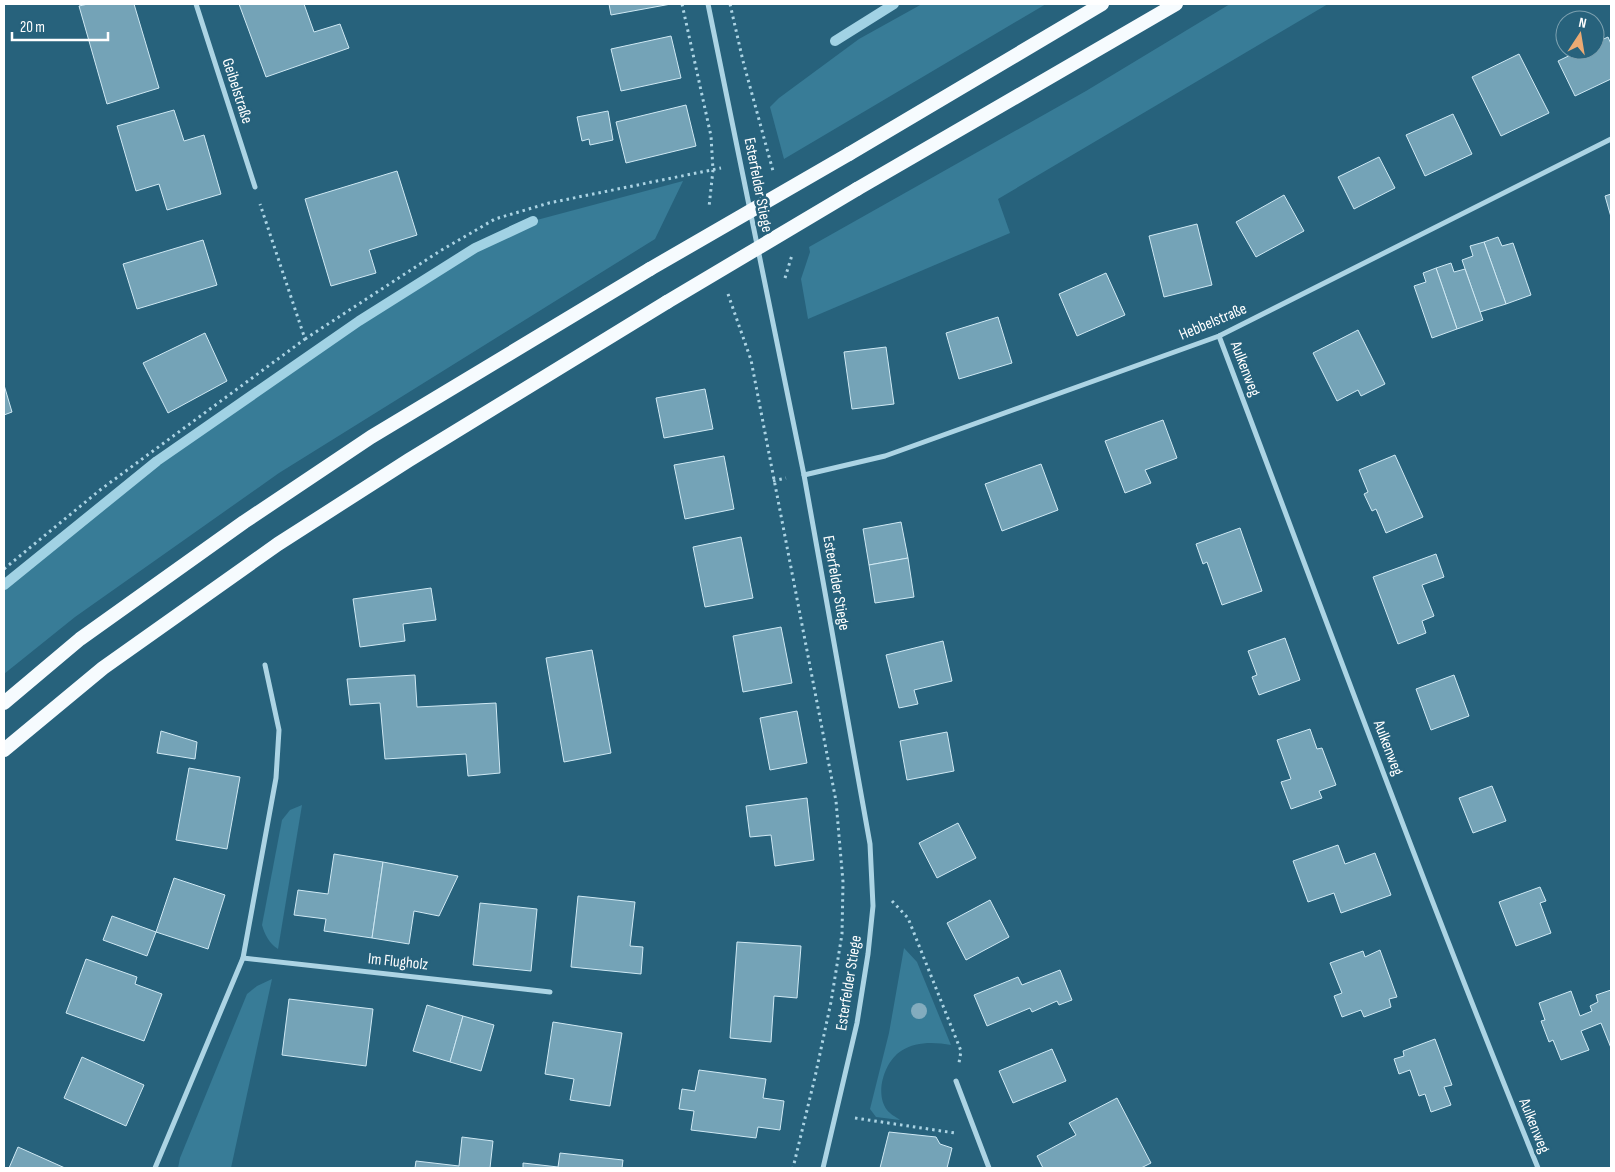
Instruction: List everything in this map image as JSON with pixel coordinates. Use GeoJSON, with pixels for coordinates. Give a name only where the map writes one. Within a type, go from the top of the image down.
{"type":"FeatureCollection","features":[{"type":"Feature","properties":{"kind":"highway"},"geometry":{"type":"LineString","coordinates":[[4,703],[80,639],[244,522],[372,437],[650,269],[1102,4]]}},
{"type":"Feature","properties":{"kind":"highway"},"geometry":{"type":"LineString","coordinates":[[4,750],[102,668],[278,544],[667,302],[857,189],[1176,4]]}},
{"type":"Feature","properties":{"kind":"street","name":"Geibelstraße"},"geometry":{"type":"LineString","coordinates":[[196,4],[255,186]]}},
{"type":"Feature","properties":{"kind":"street","name":"Esterfelder Stiege"},"geometry":{"type":"LineString","coordinates":[[708,4],[804,475],[870,844],[873,906],[868,954],[857,1023],[822,1168]]}},
{"type":"Feature","properties":{"kind":"street","name":"Hebbelstraße"},"geometry":{"type":"LineString","coordinates":[[804,475],[885,456],[1219,336],[1611,139]]}},
{"type":"Feature","properties":{"kind":"street","name":"Aulkenweg"},"geometry":{"type":"LineString","coordinates":[[1219,336],[1488,1045],[1538,1168]]}},
{"type":"Feature","properties":{"kind":"street"},"geometry":{"type":"LineString","coordinates":[[155,1168],[244,958],[276,778],[279,730],[265,665]]}},
{"type":"Feature","properties":{"kind":"street","name":"Im Flugholz"},"geometry":{"type":"LineString","coordinates":[[244,958],[550,992]]}},
{"type":"Feature","properties":{"kind":"street"},"geometry":{"type":"LineString","coordinates":[[956,1081],[989,1168]]}},
{"type":"Feature","properties":{"kind":"path"},"geometry":{"type":"LineString","coordinates":[[682,4],[711,136],[713,170],[709,206],[711,216]]}},
{"type":"Feature","properties":{"kind":"path"},"geometry":{"type":"LineString","coordinates":[[4,569],[100,490],[305,339],[440,251],[494,219],[549,203],[769,158]]}},
{"type":"Feature","properties":{"kind":"path"},"geometry":{"type":"LineString","coordinates":[[255,186],[305,339]]}},
{"type":"Feature","properties":{"kind":"path"},"geometry":{"type":"LineString","coordinates":[[726,284],[751,360],[836,801],[843,882],[842,934],[831,1002],[793,1168]]}},
{"type":"Feature","properties":{"kind":"path"},"geometry":{"type":"LineString","coordinates":[[892,901],[908,918],[962,1051],[956,1081]]}},
{"type":"Feature","properties":{"kind":"path"},"geometry":{"type":"LineString","coordinates":[[854,1118],[977,1136]]}},
{"type":"Feature","properties":{"kind":"shaded area"},"geometry":{"type":"Polygon","coordinates":[[[922,4],[1046,4],[784,159],[770,107],[779,98],[859,39],[922,4]]]}},
{"type":"Feature","properties":{"kind":"shaded area"},"geometry":{"type":"Polygon","coordinates":[[[1230,4],[1328,4],[998,199],[1010,233],[808,319],[801,279],[810,252],[809,247],[1086,91],[1230,4]]]}},
{"type":"Feature","properties":{"kind":"shaded area"},"geometry":{"type":"Polygon","coordinates":[[[683,181],[655,239],[279,473],[75,617],[4,674],[4,585],[157,461],[359,321],[475,248],[533,221],[683,181]]]}},
{"type":"Feature","properties":{"kind":"shaded area"},"geometry":{"type":"Polygon","coordinates":[[[302,805],[278,949],[264,932],[262,925],[282,820],[290,810],[302,805]]]}},
{"type":"Feature","properties":{"kind":"shaded area"},"geometry":{"type":"Polygon","coordinates":[[[904,948],[917,962],[951,1045],[932,1043],[913,1045],[901,1051],[890,1062],[883,1078],[881,1095],[887,1110],[900,1120],[876,1117],[870,1109],[889,1033],[904,948]]]}},
{"type":"Feature","properties":{"kind":"shaded area"},"geometry":{"type":"Polygon","coordinates":[[[272,979],[231,1168],[178,1168],[180,1158],[247,994],[257,986],[272,979]]]}},
{"type":"Feature","properties":{"kind":"building"},"geometry":{"type":"Polygon","coordinates":[[[88,4],[134,4],[159,88],[107,104],[79,6],[88,4]]]}},
{"type":"Feature","properties":{"kind":"building"},"geometry":{"type":"Polygon","coordinates":[[[239,4],[304,4],[314,32],[340,24],[349,48],[266,77],[239,4]]]}},
{"type":"Feature","properties":{"kind":"building"},"geometry":{"type":"Polygon","coordinates":[[[609,4],[671,4],[611,15],[609,4]]]}},
{"type":"Feature","properties":{"kind":"building"},"geometry":{"type":"Polygon","coordinates":[[[671,36],[681,78],[621,91],[611,49],[671,36]]]}},
{"type":"Feature","properties":{"kind":"building"},"geometry":{"type":"Polygon","coordinates":[[[1608,37],[1611,44],[1611,79],[1575,96],[1558,61],[1605,60],[1605,38],[1608,37]]]}},
{"type":"Feature","properties":{"kind":"building"},"geometry":{"type":"Polygon","coordinates":[[[1519,54],[1549,113],[1501,136],[1472,77],[1519,54]]]}},
{"type":"Feature","properties":{"kind":"building"},"geometry":{"type":"Polygon","coordinates":[[[686,105],[696,146],[626,163],[616,122],[686,105]]]}},
{"type":"Feature","properties":{"kind":"building"},"geometry":{"type":"Polygon","coordinates":[[[174,110],[184,141],[204,135],[221,194],[167,210],[159,184],[136,191],[117,126],[174,110]]]}},
{"type":"Feature","properties":{"kind":"building"},"geometry":{"type":"Polygon","coordinates":[[[608,111],[613,140],[590,145],[589,139],[582,141],[577,117],[608,111]]]}},
{"type":"Feature","properties":{"kind":"building"},"geometry":{"type":"Polygon","coordinates":[[[1453,114],[1472,154],[1425,176],[1406,135],[1453,114]]]}},
{"type":"Feature","properties":{"kind":"building"},"geometry":{"type":"Polygon","coordinates":[[[1379,157],[1395,188],[1354,209],[1338,177],[1379,157]]]}},
{"type":"Feature","properties":{"kind":"building"},"geometry":{"type":"Polygon","coordinates":[[[397,171],[417,235],[369,250],[376,273],[331,286],[305,199],[397,171]]]}},
{"type":"Feature","properties":{"kind":"building"},"geometry":{"type":"Polygon","coordinates":[[[1611,194],[1611,217],[1605,196],[1611,194]]]}},
{"type":"Feature","properties":{"kind":"building"},"geometry":{"type":"Polygon","coordinates":[[[1284,195],[1304,231],[1256,257],[1236,222],[1284,195]]]}},
{"type":"Feature","properties":{"kind":"building"},"geometry":{"type":"Polygon","coordinates":[[[1197,224],[1212,285],[1164,297],[1149,236],[1197,224]]]}},
{"type":"Feature","properties":{"kind":"building"},"geometry":{"type":"Polygon","coordinates":[[[1498,237],[1502,246],[1513,243],[1531,295],[1506,304],[1484,242],[1498,237]]]}},
{"type":"Feature","properties":{"kind":"building"},"geometry":{"type":"Polygon","coordinates":[[[203,240],[217,285],[137,309],[123,264],[203,240]]]}},
{"type":"Feature","properties":{"kind":"building"},"geometry":{"type":"Polygon","coordinates":[[[1484,242],[1506,304],[1480,312],[1462,260],[1473,256],[1470,246],[1484,242]]]}},
{"type":"Feature","properties":{"kind":"building"},"geometry":{"type":"Polygon","coordinates":[[[1451,263],[1454,272],[1465,269],[1483,320],[1457,329],[1436,268],[1451,263]]]}},
{"type":"Feature","properties":{"kind":"building"},"geometry":{"type":"Polygon","coordinates":[[[1436,268],[1457,329],[1432,338],[1414,286],[1426,282],[1423,273],[1436,268]]]}},
{"type":"Feature","properties":{"kind":"building"},"geometry":{"type":"Polygon","coordinates":[[[1106,273],[1125,315],[1077,336],[1059,294],[1106,273]]]}},
{"type":"Feature","properties":{"kind":"building"},"geometry":{"type":"Polygon","coordinates":[[[998,317],[1012,363],[959,379],[946,333],[998,317]]]}},
{"type":"Feature","properties":{"kind":"building"},"geometry":{"type":"Polygon","coordinates":[[[1358,330],[1385,384],[1361,396],[1358,390],[1337,401],[1313,353],[1358,330]]]}},
{"type":"Feature","properties":{"kind":"building"},"geometry":{"type":"Polygon","coordinates":[[[205,333],[227,381],[168,413],[143,363],[205,333]]]}},
{"type":"Feature","properties":{"kind":"building"},"geometry":{"type":"Polygon","coordinates":[[[886,347],[894,404],[852,409],[844,352],[886,347]]]}},
{"type":"Feature","properties":{"kind":"building"},"geometry":{"type":"Polygon","coordinates":[[[4,385],[12,412],[4,415],[4,385]]]}},
{"type":"Feature","properties":{"kind":"building"},"geometry":{"type":"Polygon","coordinates":[[[705,389],[713,429],[664,438],[656,398],[705,389]]]}},
{"type":"Feature","properties":{"kind":"building"},"geometry":{"type":"Polygon","coordinates":[[[1163,420],[1177,458],[1145,470],[1151,483],[1125,493],[1105,441],[1163,420]]]}},
{"type":"Feature","properties":{"kind":"building"},"geometry":{"type":"Polygon","coordinates":[[[1395,455],[1423,517],[1386,533],[1376,509],[1372,511],[1364,494],[1368,492],[1359,470],[1395,455]]]}},
{"type":"Feature","properties":{"kind":"building"},"geometry":{"type":"Polygon","coordinates":[[[724,456],[734,509],[685,519],[674,465],[724,456]]]}},
{"type":"Feature","properties":{"kind":"building"},"geometry":{"type":"Polygon","coordinates":[[[1041,464],[1058,510],[1002,531],[985,484],[1041,464]]]}},
{"type":"Feature","properties":{"kind":"building"},"geometry":{"type":"Polygon","coordinates":[[[901,522],[908,558],[869,565],[863,529],[901,522]]]}},
{"type":"Feature","properties":{"kind":"building"},"geometry":{"type":"Polygon","coordinates":[[[1240,528],[1262,591],[1222,605],[1207,562],[1203,564],[1196,544],[1240,528]]]}},
{"type":"Feature","properties":{"kind":"building"},"geometry":{"type":"Polygon","coordinates":[[[741,537],[753,598],[705,607],[693,547],[741,537]]]}},
{"type":"Feature","properties":{"kind":"building"},"geometry":{"type":"Polygon","coordinates":[[[1436,554],[1444,577],[1422,585],[1434,616],[1422,621],[1426,633],[1398,644],[1373,577],[1436,554]]]}},
{"type":"Feature","properties":{"kind":"building"},"geometry":{"type":"Polygon","coordinates":[[[908,558],[914,597],[875,603],[869,565],[908,558]]]}},
{"type":"Feature","properties":{"kind":"building"},"geometry":{"type":"Polygon","coordinates":[[[431,588],[436,620],[403,624],[405,641],[360,647],[353,599],[431,588]]]}},
{"type":"Feature","properties":{"kind":"building"},"geometry":{"type":"Polygon","coordinates":[[[781,627],[792,683],[743,692],[733,636],[781,627]]]}},
{"type":"Feature","properties":{"kind":"building"},"geometry":{"type":"Polygon","coordinates":[[[1285,638],[1300,680],[1259,695],[1252,677],[1257,675],[1248,651],[1285,638]]]}},
{"type":"Feature","properties":{"kind":"building"},"geometry":{"type":"Polygon","coordinates":[[[943,641],[952,681],[914,690],[918,704],[899,708],[886,655],[943,641]]]}},
{"type":"Feature","properties":{"kind":"building"},"geometry":{"type":"Polygon","coordinates":[[[592,650],[611,753],[564,762],[546,658],[592,650]]]}},
{"type":"Feature","properties":{"kind":"building"},"geometry":{"type":"Polygon","coordinates":[[[415,675],[417,707],[496,703],[500,773],[468,776],[466,754],[385,759],[380,703],[350,705],[347,679],[415,675]]]}},
{"type":"Feature","properties":{"kind":"building"},"geometry":{"type":"Polygon","coordinates":[[[1454,675],[1469,716],[1431,730],[1416,689],[1454,675]]]}},
{"type":"Feature","properties":{"kind":"building"},"geometry":{"type":"Polygon","coordinates":[[[797,711],[807,763],[770,770],[760,718],[797,711]]]}},
{"type":"Feature","properties":{"kind":"building"},"geometry":{"type":"Polygon","coordinates":[[[1310,729],[1317,749],[1322,748],[1336,785],[1319,791],[1322,798],[1291,809],[1281,782],[1291,779],[1277,740],[1310,729]]]}},
{"type":"Feature","properties":{"kind":"building"},"geometry":{"type":"Polygon","coordinates":[[[161,731],[197,742],[195,759],[157,753],[161,731]]]}},
{"type":"Feature","properties":{"kind":"building"},"geometry":{"type":"Polygon","coordinates":[[[947,732],[954,771],[907,780],[900,741],[947,732]]]}},
{"type":"Feature","properties":{"kind":"building"},"geometry":{"type":"Polygon","coordinates":[[[189,768],[240,777],[227,849],[176,840],[189,768]]]}},
{"type":"Feature","properties":{"kind":"building"},"geometry":{"type":"Polygon","coordinates":[[[1492,786],[1506,821],[1473,833],[1459,798],[1492,786]]]}},
{"type":"Feature","properties":{"kind":"building"},"geometry":{"type":"Polygon","coordinates":[[[807,798],[814,860],[775,866],[771,835],[750,837],[746,806],[807,798]]]}},
{"type":"Feature","properties":{"kind":"building"},"geometry":{"type":"Polygon","coordinates":[[[958,823],[976,858],[937,878],[919,843],[958,823]]]}},
{"type":"Feature","properties":{"kind":"building"},"geometry":{"type":"Polygon","coordinates":[[[1338,845],[1345,864],[1375,853],[1391,895],[1341,913],[1334,893],[1308,902],[1293,861],[1338,845]]]}},
{"type":"Feature","properties":{"kind":"building"},"geometry":{"type":"Polygon","coordinates":[[[334,854],[383,862],[372,938],[324,931],[326,919],[294,915],[298,890],[328,894],[334,854]]]}},
{"type":"Feature","properties":{"kind":"building"},"geometry":{"type":"Polygon","coordinates":[[[383,862],[458,876],[439,916],[414,911],[409,944],[372,938],[383,862]]]}},
{"type":"Feature","properties":{"kind":"building"},"geometry":{"type":"Polygon","coordinates":[[[174,878],[225,895],[208,949],[156,932],[174,878]]]}},
{"type":"Feature","properties":{"kind":"building"},"geometry":{"type":"Polygon","coordinates":[[[1540,887],[1546,901],[1540,903],[1551,933],[1516,946],[1499,902],[1540,887]]]}},
{"type":"Feature","properties":{"kind":"building"},"geometry":{"type":"Polygon","coordinates":[[[578,896],[635,902],[630,946],[643,947],[641,974],[571,967],[578,896]]]}},
{"type":"Feature","properties":{"kind":"building"},"geometry":{"type":"Polygon","coordinates":[[[990,900],[1009,937],[966,960],[947,923],[990,900]]]}},
{"type":"Feature","properties":{"kind":"building"},"geometry":{"type":"Polygon","coordinates":[[[480,903],[537,909],[531,971],[473,965],[480,903]]]}},
{"type":"Feature","properties":{"kind":"building"},"geometry":{"type":"Polygon","coordinates":[[[112,916],[156,932],[147,956],[103,940],[112,916]]]}},
{"type":"Feature","properties":{"kind":"building"},"geometry":{"type":"Polygon","coordinates":[[[737,942],[801,946],[797,998],[774,996],[771,1042],[730,1038],[737,942]]]}},
{"type":"Feature","properties":{"kind":"building"},"geometry":{"type":"Polygon","coordinates":[[[1380,950],[1397,997],[1389,999],[1391,1007],[1364,1017],[1361,1010],[1342,1017],[1334,996],[1342,993],[1330,963],[1363,951],[1365,957],[1380,950]]]}},
{"type":"Feature","properties":{"kind":"building"},"geometry":{"type":"Polygon","coordinates":[[[86,959],[137,977],[135,984],[162,994],[144,1041],[66,1013],[86,959]]]}},
{"type":"Feature","properties":{"kind":"building"},"geometry":{"type":"Polygon","coordinates":[[[1060,970],[1072,1000],[1059,1005],[1057,1001],[1032,1012],[1030,1008],[987,1026],[974,995],[1018,977],[1022,985],[1060,970]]]}},
{"type":"Feature","properties":{"kind":"building"},"geometry":{"type":"Polygon","coordinates":[[[1611,990],[1611,1048],[1601,1023],[1581,1031],[1589,1050],[1561,1060],[1553,1040],[1549,1042],[1541,1021],[1545,1020],[1539,1003],[1571,991],[1580,1016],[1592,1011],[1590,1006],[1598,1002],[1596,995],[1611,990]]]}},
{"type":"Feature","properties":{"kind":"building"},"geometry":{"type":"Polygon","coordinates":[[[289,999],[373,1009],[366,1066],[282,1055],[289,999]]]}},
{"type":"Feature","properties":{"kind":"building"},"geometry":{"type":"Polygon","coordinates":[[[427,1005],[463,1016],[450,1062],[413,1051],[427,1005]]]}},
{"type":"Feature","properties":{"kind":"building"},"geometry":{"type":"Polygon","coordinates":[[[463,1016],[494,1025],[481,1071],[450,1062],[463,1016]]]}},
{"type":"Feature","properties":{"kind":"building"},"geometry":{"type":"Polygon","coordinates":[[[553,1022],[622,1033],[610,1106],[570,1100],[574,1079],[545,1074],[553,1022]]]}},
{"type":"Feature","properties":{"kind":"building"},"geometry":{"type":"Polygon","coordinates":[[[1435,1039],[1452,1085],[1444,1087],[1451,1105],[1431,1112],[1425,1094],[1419,1096],[1410,1070],[1399,1074],[1394,1059],[1404,1056],[1403,1051],[1435,1039]]]}},
{"type":"Feature","properties":{"kind":"building"},"geometry":{"type":"Polygon","coordinates":[[[1052,1049],[1066,1081],[1013,1103],[999,1071],[1052,1049]]]}},
{"type":"Feature","properties":{"kind":"building"},"geometry":{"type":"Polygon","coordinates":[[[82,1057],[144,1085],[126,1126],[64,1098],[82,1057]]]}},
{"type":"Feature","properties":{"kind":"building"},"geometry":{"type":"Polygon","coordinates":[[[699,1070],[766,1079],[763,1098],[784,1101],[780,1130],[758,1127],[756,1138],[691,1130],[694,1111],[679,1109],[682,1089],[695,1091],[699,1070]]]}},
{"type":"Feature","properties":{"kind":"building"},"geometry":{"type":"Polygon","coordinates":[[[1117,1098],[1151,1163],[1141,1168],[1043,1168],[1037,1156],[1076,1135],[1069,1123],[1117,1098]]]}},
{"type":"Feature","properties":{"kind":"building"},"geometry":{"type":"Polygon","coordinates":[[[889,1132],[936,1137],[940,1144],[952,1148],[947,1168],[880,1168],[889,1132]]]}},
{"type":"Feature","properties":{"kind":"building"},"geometry":{"type":"Polygon","coordinates":[[[462,1137],[493,1141],[490,1168],[415,1168],[416,1161],[459,1166],[462,1137]]]}},
{"type":"Feature","properties":{"kind":"building"},"geometry":{"type":"Polygon","coordinates":[[[18,1147],[65,1168],[9,1168],[18,1147]]]}},
{"type":"Feature","properties":{"kind":"building"},"geometry":{"type":"Polygon","coordinates":[[[560,1153],[623,1160],[622,1168],[523,1168],[523,1163],[558,1167],[560,1153]]]}},
{"type":"Feature","properties":{"kind":"waterway"},"geometry":{"type":"LineString","coordinates":[[835,41],[894,4]]}},
{"type":"Feature","properties":{"kind":"waterway"},"geometry":{"type":"LineString","coordinates":[[4,585],[157,461],[359,321],[475,248],[533,221]]}}]}
